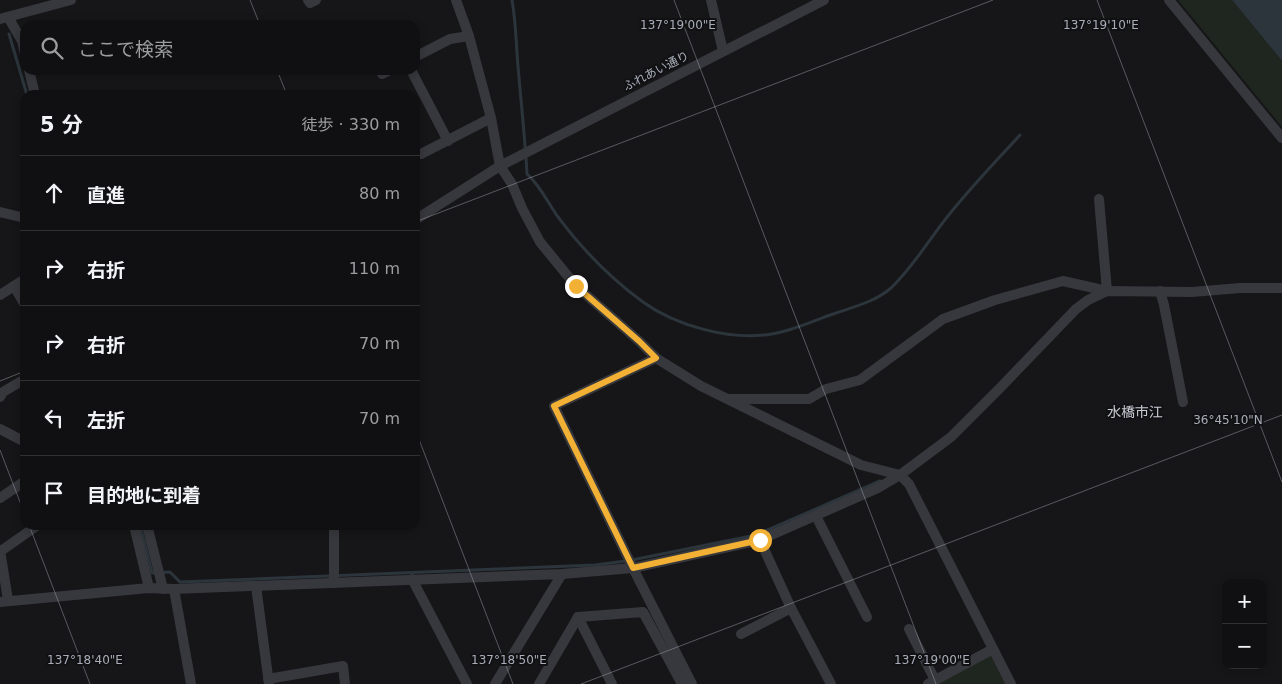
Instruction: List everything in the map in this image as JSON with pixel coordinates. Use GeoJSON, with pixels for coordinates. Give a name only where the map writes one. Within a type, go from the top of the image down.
{"type":"FeatureCollection","features":[{"type":"Feature","properties":{"kind":"street"},"geometry":{"type":"LineString","coordinates":[[20,38],[4,18],[71,0]]}},
{"type":"Feature","properties":{"kind":"street"},"geometry":{"type":"LineString","coordinates":[[308,0],[310,3],[316,0]]}},
{"type":"Feature","properties":{"kind":"street"},"geometry":{"type":"LineString","coordinates":[[456,0],[469,36],[491,118],[500,166],[512,184],[540,242],[576,286],[656,358],[702,386],[862,464],[900,475],[909,484],[1010,684]]}},
{"type":"Feature","properties":{"kind":"street"},"geometry":{"type":"LineString","coordinates":[[710,0],[723,52]]}},
{"type":"Feature","properties":{"kind":"street","name":"ふれあい通り"},"geometry":{"type":"LineString","coordinates":[[420,217],[500,166],[824,0]]}},
{"type":"Feature","properties":{"kind":"street"},"geometry":{"type":"LineString","coordinates":[[1169,0],[1282,138]]}},
{"type":"Feature","properties":{"kind":"street"},"geometry":{"type":"LineString","coordinates":[[420,54],[450,39],[469,36]]}},
{"type":"Feature","properties":{"kind":"street"},"geometry":{"type":"LineString","coordinates":[[30,75],[34,90]]}},
{"type":"Feature","properties":{"kind":"street"},"geometry":{"type":"LineString","coordinates":[[414,75],[448,141]]}},
{"type":"Feature","properties":{"kind":"street"},"geometry":{"type":"LineString","coordinates":[[421,154],[491,118]]}},
{"type":"Feature","properties":{"kind":"street"},"geometry":{"type":"LineString","coordinates":[[1098,199],[1107,291]]}},
{"type":"Feature","properties":{"kind":"street"},"geometry":{"type":"LineString","coordinates":[[0,212],[20,217]]}},
{"type":"Feature","properties":{"kind":"street"},"geometry":{"type":"LineString","coordinates":[[727,398],[809,399],[826,389],[860,380],[943,319],[995,300],[1063,281],[1107,291],[1192,292],[1240,288],[1282,288]]}},
{"type":"Feature","properties":{"kind":"street"},"geometry":{"type":"LineString","coordinates":[[0,295],[20,282]]}},
{"type":"Feature","properties":{"kind":"street"},"geometry":{"type":"LineString","coordinates":[[14,286],[20,296]]}},
{"type":"Feature","properties":{"kind":"street"},"geometry":{"type":"LineString","coordinates":[[30,530],[0,550],[4,601],[149,588],[174,589],[412,578],[562,574],[633,568],[760,540],[878,488],[900,475],[951,437],[1076,309],[1088,300],[1107,291]]}},
{"type":"Feature","properties":{"kind":"street"},"geometry":{"type":"LineString","coordinates":[[1160,291],[1183,402]]}},
{"type":"Feature","properties":{"kind":"street"},"geometry":{"type":"LineString","coordinates":[[656,358],[554,406],[692,684]]}},
{"type":"Feature","properties":{"kind":"street"},"geometry":{"type":"LineString","coordinates":[[1,392],[20,382]]}},
{"type":"Feature","properties":{"kind":"street"},"geometry":{"type":"LineString","coordinates":[[0,429],[20,439]]}},
{"type":"Feature","properties":{"kind":"street"},"geometry":{"type":"LineString","coordinates":[[0,498],[20,484]]}},
{"type":"Feature","properties":{"kind":"street"},"geometry":{"type":"LineString","coordinates":[[816,516],[867,617]]}},
{"type":"Feature","properties":{"kind":"street"},"geometry":{"type":"LineString","coordinates":[[135,530],[149,588]]}},
{"type":"Feature","properties":{"kind":"street"},"geometry":{"type":"LineString","coordinates":[[148,530],[163,589]]}},
{"type":"Feature","properties":{"kind":"street"},"geometry":{"type":"LineString","coordinates":[[334,530],[334,583]]}},
{"type":"Feature","properties":{"kind":"street"},"geometry":{"type":"LineString","coordinates":[[760,540],[791,608],[831,684]]}},
{"type":"Feature","properties":{"kind":"street"},"geometry":{"type":"LineString","coordinates":[[495,684],[562,574]]}},
{"type":"Feature","properties":{"kind":"street"},"geometry":{"type":"LineString","coordinates":[[412,578],[467,684]]}},
{"type":"Feature","properties":{"kind":"street"},"geometry":{"type":"LineString","coordinates":[[256,586],[268,682],[343,666],[345,684]]}},
{"type":"Feature","properties":{"kind":"street"},"geometry":{"type":"LineString","coordinates":[[174,589],[191,684]]}},
{"type":"Feature","properties":{"kind":"street"},"geometry":{"type":"LineString","coordinates":[[741,634],[791,608]]}},
{"type":"Feature","properties":{"kind":"street"},"geometry":{"type":"LineString","coordinates":[[578,617],[643,612],[682,684]]}},
{"type":"Feature","properties":{"kind":"street"},"geometry":{"type":"LineString","coordinates":[[540,683],[578,617]]}},
{"type":"Feature","properties":{"kind":"street"},"geometry":{"type":"LineString","coordinates":[[578,617],[612,684]]}},
{"type":"Feature","properties":{"kind":"street"},"geometry":{"type":"LineString","coordinates":[[909,629],[931,682],[993,649]]}},
{"type":"Feature","properties":{"kind":"shaded area"},"geometry":{"type":"Polygon","coordinates":[[[1178,0],[1232,0],[1282,61],[1282,127],[1178,0]]]}},
{"type":"Feature","properties":{"kind":"shaded area"},"geometry":{"type":"Polygon","coordinates":[[[1232,0],[1282,0],[1282,61],[1232,0]]]}},
{"type":"Feature","properties":{"kind":"shaded area"},"geometry":{"type":"Polygon","coordinates":[[[993,649],[1010,684],[928,684],[993,649]]]}},
{"type":"Feature","properties":{"kind":"waterway"},"geometry":{"type":"LineString","coordinates":[[512,0],[527,174],[536,183],[558,217],[577,240],[619,283],[656,311],[704,330],[756,336],[780,333],[864,304],[885,293],[908,270],[960,201],[1020,135]]}},
{"type":"Feature","properties":{"kind":"waterway"},"geometry":{"type":"LineString","coordinates":[[9,34],[20,71]]}},
{"type":"Feature","properties":{"kind":"waterway"},"geometry":{"type":"LineString","coordinates":[[21,75],[26,90]]}},
{"type":"Feature","properties":{"kind":"waterway"},"geometry":{"type":"LineString","coordinates":[[632,560],[756,535],[880,481]]}},
{"type":"Feature","properties":{"kind":"waterway"},"geometry":{"type":"LineString","coordinates":[[141,530],[152,573],[170,572],[180,582],[595,565],[626,561]]}},
{"type":"Feature","properties":{"kind":"district","name":"水橋市江"},"geometry":{"type":"Point","coordinates":[1135,412]}},
{"type":"Feature","properties":{"kind":"route"},"geometry":{"type":"LineString","coordinates":[[576,286],[656,358],[554,406],[633,568],[760,540]]}}]}
